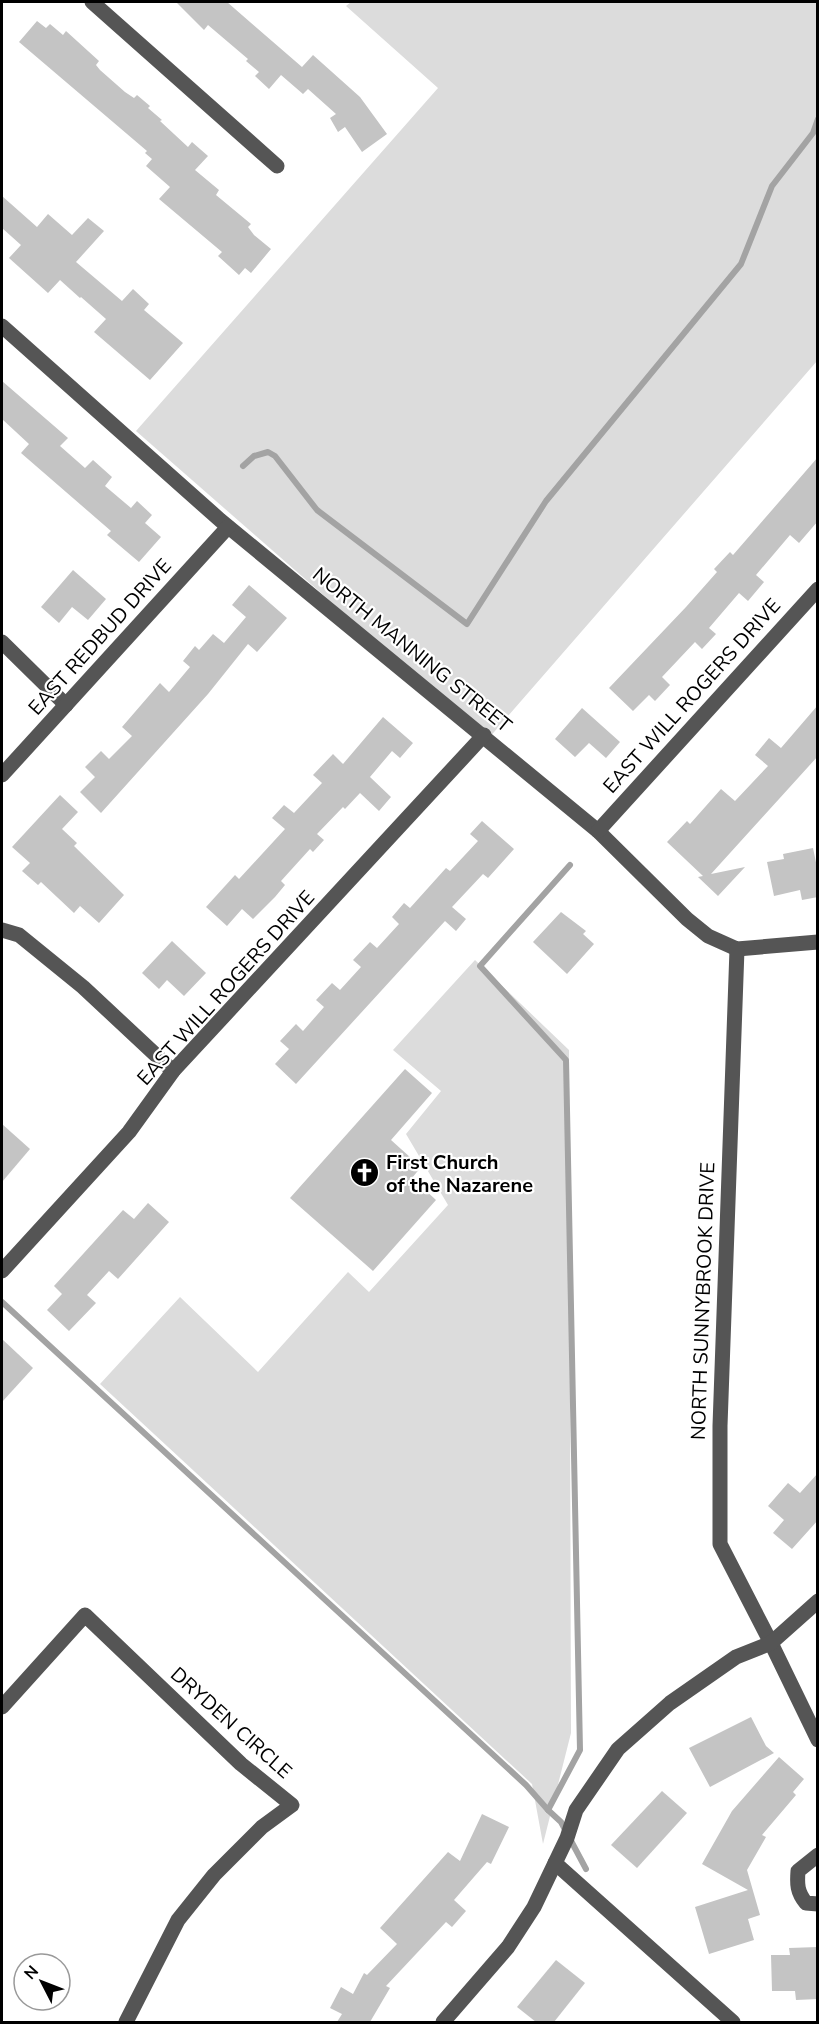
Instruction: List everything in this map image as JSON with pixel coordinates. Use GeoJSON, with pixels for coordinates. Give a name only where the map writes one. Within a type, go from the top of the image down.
{"type":"FeatureCollection","features":[{"type":"Feature","properties":{"kind":"street"},"geometry":{"type":"LineString","coordinates":[[92,2],[277,165]]}},
{"type":"Feature","properties":{"kind":"street","name":"NORTH MANNING STREET"},"geometry":{"type":"LineString","coordinates":[[2,326],[228,526],[598,831],[687,919],[708,936],[738,949],[818,942]]}},
{"type":"Feature","properties":{"kind":"street","name":"EAST REDBUD DRIVE"},"geometry":{"type":"LineString","coordinates":[[2,776],[228,526]]}},
{"type":"Feature","properties":{"kind":"street","name":"EAST WILL ROGERS DRIVE"},"geometry":{"type":"LineString","coordinates":[[598,831],[818,589]]}},
{"type":"Feature","properties":{"kind":"street"},"geometry":{"type":"LineString","coordinates":[[2,642],[66,705]]}},
{"type":"Feature","properties":{"kind":"street","name":"EAST WILL ROGERS DRIVE"},"geometry":{"type":"LineString","coordinates":[[2,1271],[129,1132],[173,1071],[484,735]]}},
{"type":"Feature","properties":{"kind":"street"},"geometry":{"type":"LineString","coordinates":[[2,930],[19,935],[83,987],[173,1071]]}},
{"type":"Feature","properties":{"kind":"street","name":"NORTH SUNNYBROOK DRIVE"},"geometry":{"type":"LineString","coordinates":[[738,949],[720,1426],[720,1544],[818,1740]]}},
{"type":"Feature","properties":{"kind":"street"},"geometry":{"type":"LineString","coordinates":[[442,2022],[508,1947],[534,1907],[555,1863],[576,1809],[618,1749],[670,1703],[736,1657],[771,1642],[818,1601]]}},
{"type":"Feature","properties":{"kind":"street","name":"DRYDEN CIRCLE"},"geometry":{"type":"LineString","coordinates":[[2,1707],[85,1615],[242,1764],[292,1805],[262,1827],[214,1875],[178,1920],[126,2022]]}},
{"type":"Feature","properties":{"kind":"street"},"geometry":{"type":"LineString","coordinates":[[818,1855],[798,1870],[797,1883],[798,1894],[806,1903],[818,1904]]}},
{"type":"Feature","properties":{"kind":"street"},"geometry":{"type":"LineString","coordinates":[[555,1863],[733,2022]]}},
{"type":"Feature","properties":{"kind":"shaded area"},"geometry":{"type":"Polygon","coordinates":[[[351,2],[817,2],[817,361],[488,739],[136,431],[438,88],[346,6],[351,2]]]}},
{"type":"Feature","properties":{"kind":"shaded area"},"geometry":{"type":"Polygon","coordinates":[[[475,960],[569,1050],[571,1733],[543,1844],[532,1784],[100,1384],[180,1297],[258,1372],[348,1272],[369,1292],[448,1205],[406,1134],[441,1091],[393,1050],[475,960]]]}},
{"type":"Feature","properties":{"kind":"building"},"geometry":{"type":"Polygon","coordinates":[[[176,2],[227,2],[302,67],[313,55],[360,97],[387,134],[362,152],[345,127],[338,132],[330,118],[336,114],[308,89],[303,94],[281,75],[269,89],[255,76],[259,72],[246,61],[248,59],[208,25],[204,30],[176,2]]]}},
{"type":"Feature","properties":{"kind":"building"},"geometry":{"type":"Polygon","coordinates":[[[37,21],[46,28],[50,24],[63,35],[66,31],[99,61],[96,65],[100,70],[125,92],[134,98],[137,95],[150,106],[148,108],[162,120],[160,121],[188,147],[192,142],[208,156],[195,170],[219,190],[216,195],[251,224],[248,227],[254,235],[271,249],[251,273],[245,268],[239,275],[218,256],[222,252],[159,199],[170,187],[146,166],[152,159],[145,153],[147,151],[19,42],[37,21]]]}},
{"type":"Feature","properties":{"kind":"building"},"geometry":{"type":"Polygon","coordinates":[[[2,196],[37,227],[48,214],[72,235],[88,218],[104,231],[76,262],[122,301],[133,289],[149,304],[144,310],[183,343],[150,380],[94,332],[106,319],[81,297],[60,280],[48,293],[9,258],[21,245],[2,228],[2,196]]]}},
{"type":"Feature","properties":{"kind":"building"},"geometry":{"type":"Polygon","coordinates":[[[2,381],[68,438],[60,446],[85,468],[93,460],[112,477],[105,486],[131,508],[137,501],[152,515],[145,523],[161,537],[139,562],[107,535],[111,531],[21,453],[29,444],[2,419],[2,381]]]}},
{"type":"Feature","properties":{"kind":"building"},"geometry":{"type":"Polygon","coordinates":[[[818,457],[818,521],[799,543],[790,535],[756,575],[764,582],[748,601],[739,593],[709,628],[716,634],[702,649],[695,642],[662,677],[670,685],[655,701],[649,695],[633,711],[609,688],[686,607],[717,572],[714,569],[730,552],[733,555],[818,457]]]}},
{"type":"Feature","properties":{"kind":"building"},"geometry":{"type":"Polygon","coordinates":[[[73,570],[106,599],[88,620],[72,607],[59,623],[41,607],[73,570]]]}},
{"type":"Feature","properties":{"kind":"building"},"geometry":{"type":"Polygon","coordinates":[[[249,585],[287,618],[257,652],[248,644],[208,694],[101,813],[80,792],[95,777],[85,767],[101,751],[109,759],[132,736],[122,727],[160,683],[169,692],[190,667],[183,661],[195,646],[199,650],[213,634],[224,643],[246,617],[232,605],[249,585]]]}},
{"type":"Feature","properties":{"kind":"building"},"geometry":{"type":"Polygon","coordinates":[[[818,705],[818,756],[711,874],[745,867],[718,896],[698,877],[703,876],[667,842],[687,821],[690,824],[721,789],[735,801],[768,766],[755,755],[769,738],[781,748],[818,705]]]}},
{"type":"Feature","properties":{"kind":"building"},"geometry":{"type":"Polygon","coordinates":[[[582,708],[620,742],[606,758],[589,743],[575,757],[555,739],[582,708]]]}},
{"type":"Feature","properties":{"kind":"building"},"geometry":{"type":"Polygon","coordinates":[[[383,717],[413,743],[400,758],[392,751],[370,777],[391,797],[379,811],[360,793],[317,834],[324,840],[313,852],[310,849],[281,881],[285,885],[253,919],[242,909],[227,926],[206,907],[235,875],[239,879],[285,829],[272,818],[284,805],[294,813],[322,783],[313,775],[333,754],[343,764],[383,717]]]}},
{"type":"Feature","properties":{"kind":"building"},"geometry":{"type":"Polygon","coordinates":[[[60,795],[78,812],[62,829],[77,843],[74,846],[124,895],[99,923],[80,906],[74,913],[41,882],[38,885],[22,871],[30,863],[12,847],[60,795]]]}},
{"type":"Feature","properties":{"kind":"building"},"geometry":{"type":"Polygon","coordinates":[[[482,821],[514,849],[488,878],[483,874],[452,907],[466,919],[456,931],[445,921],[296,1084],[275,1064],[289,1049],[280,1041],[296,1024],[303,1031],[324,1007],[316,1000],[332,983],[340,990],[361,967],[353,960],[370,942],[377,948],[399,924],[392,917],[404,903],[410,908],[446,868],[450,871],[478,841],[470,834],[482,821]]]}},
{"type":"Feature","properties":{"kind":"building"},"geometry":{"type":"Polygon","coordinates":[[[813,848],[818,872],[818,897],[802,900],[800,890],[774,896],[767,862],[784,859],[783,854],[813,848]]]}},
{"type":"Feature","properties":{"kind":"building"},"geometry":{"type":"Polygon","coordinates":[[[561,912],[586,931],[583,934],[594,944],[567,974],[533,942],[561,912]]]}},
{"type":"Feature","properties":{"kind":"building"},"geometry":{"type":"Polygon","coordinates":[[[172,941],[206,973],[184,996],[167,980],[159,989],[142,973],[172,941]]]}},
{"type":"Feature","properties":{"kind":"building","name":"First Church of the Nazarene"},"geometry":{"type":"Polygon","coordinates":[[[405,1069],[432,1093],[391,1140],[421,1167],[412,1178],[436,1200],[373,1271],[290,1198],[405,1069]]]}},
{"type":"Feature","properties":{"kind":"building"},"geometry":{"type":"Polygon","coordinates":[[[2,1124],[30,1149],[2,1182],[2,1124]]]}},
{"type":"Feature","properties":{"kind":"building"},"geometry":{"type":"Polygon","coordinates":[[[148,1203],[169,1222],[118,1279],[109,1271],[87,1295],[96,1303],[69,1331],[47,1310],[62,1294],[54,1286],[123,1210],[134,1219],[148,1203]]]}},
{"type":"Feature","properties":{"kind":"building"},"geometry":{"type":"Polygon","coordinates":[[[2,1339],[33,1368],[2,1402],[2,1339]]]}},
{"type":"Feature","properties":{"kind":"building"},"geometry":{"type":"Polygon","coordinates":[[[818,1473],[818,1520],[792,1549],[773,1533],[784,1520],[768,1506],[788,1483],[800,1493],[818,1473]]]}},
{"type":"Feature","properties":{"kind":"building"},"geometry":{"type":"Polygon","coordinates":[[[751,1717],[766,1746],[774,1753],[710,1787],[689,1748],[751,1717]]]}},
{"type":"Feature","properties":{"kind":"building"},"geometry":{"type":"Polygon","coordinates":[[[779,1757],[804,1779],[793,1792],[796,1795],[762,1835],[766,1837],[747,1870],[760,1915],[748,1919],[754,1940],[709,1954],[695,1907],[748,1890],[702,1864],[732,1811],[779,1757]]]}},
{"type":"Feature","properties":{"kind":"building"},"geometry":{"type":"Polygon","coordinates":[[[662,1791],[687,1813],[637,1868],[611,1845],[662,1791]]]}},
{"type":"Feature","properties":{"kind":"building"},"geometry":{"type":"Polygon","coordinates":[[[482,1814],[509,1827],[491,1864],[487,1862],[454,1900],[466,1911],[452,1927],[446,1922],[386,1986],[390,1988],[370,2022],[337,2022],[342,2014],[330,2008],[341,1987],[353,1994],[364,1973],[367,1975],[397,1944],[380,1928],[448,1852],[460,1861],[482,1814]]]}},
{"type":"Feature","properties":{"kind":"building"},"geometry":{"type":"Polygon","coordinates":[[[818,1947],[818,1999],[796,2000],[795,1991],[772,1991],[771,1955],[790,1955],[789,1948],[818,1947]]]}},
{"type":"Feature","properties":{"kind":"building"},"geometry":{"type":"Polygon","coordinates":[[[556,1960],[585,1983],[554,2022],[536,2022],[517,2007],[556,1960]]]}},
{"type":"Feature","properties":{"kind":"waterway"},"geometry":{"type":"LineString","coordinates":[[243,466],[254,456],[268,452],[275,456],[317,510],[467,624],[546,501],[741,264],[772,186],[813,133],[818,119]]}},
{"type":"Feature","properties":{"kind":"waterway"},"geometry":{"type":"LineString","coordinates":[[570,865],[480,966],[566,1060],[580,1750],[548,1810],[561,1822],[586,1869]]}},
{"type":"Feature","properties":{"kind":"waterway"},"geometry":{"type":"LineString","coordinates":[[2,1302],[526,1785],[548,1810]]}},
{"type":"Feature","properties":{"kind":"place","name":"First Church of the Nazarene"},"geometry":{"type":"Point","coordinates":[365,1173]}}]}
